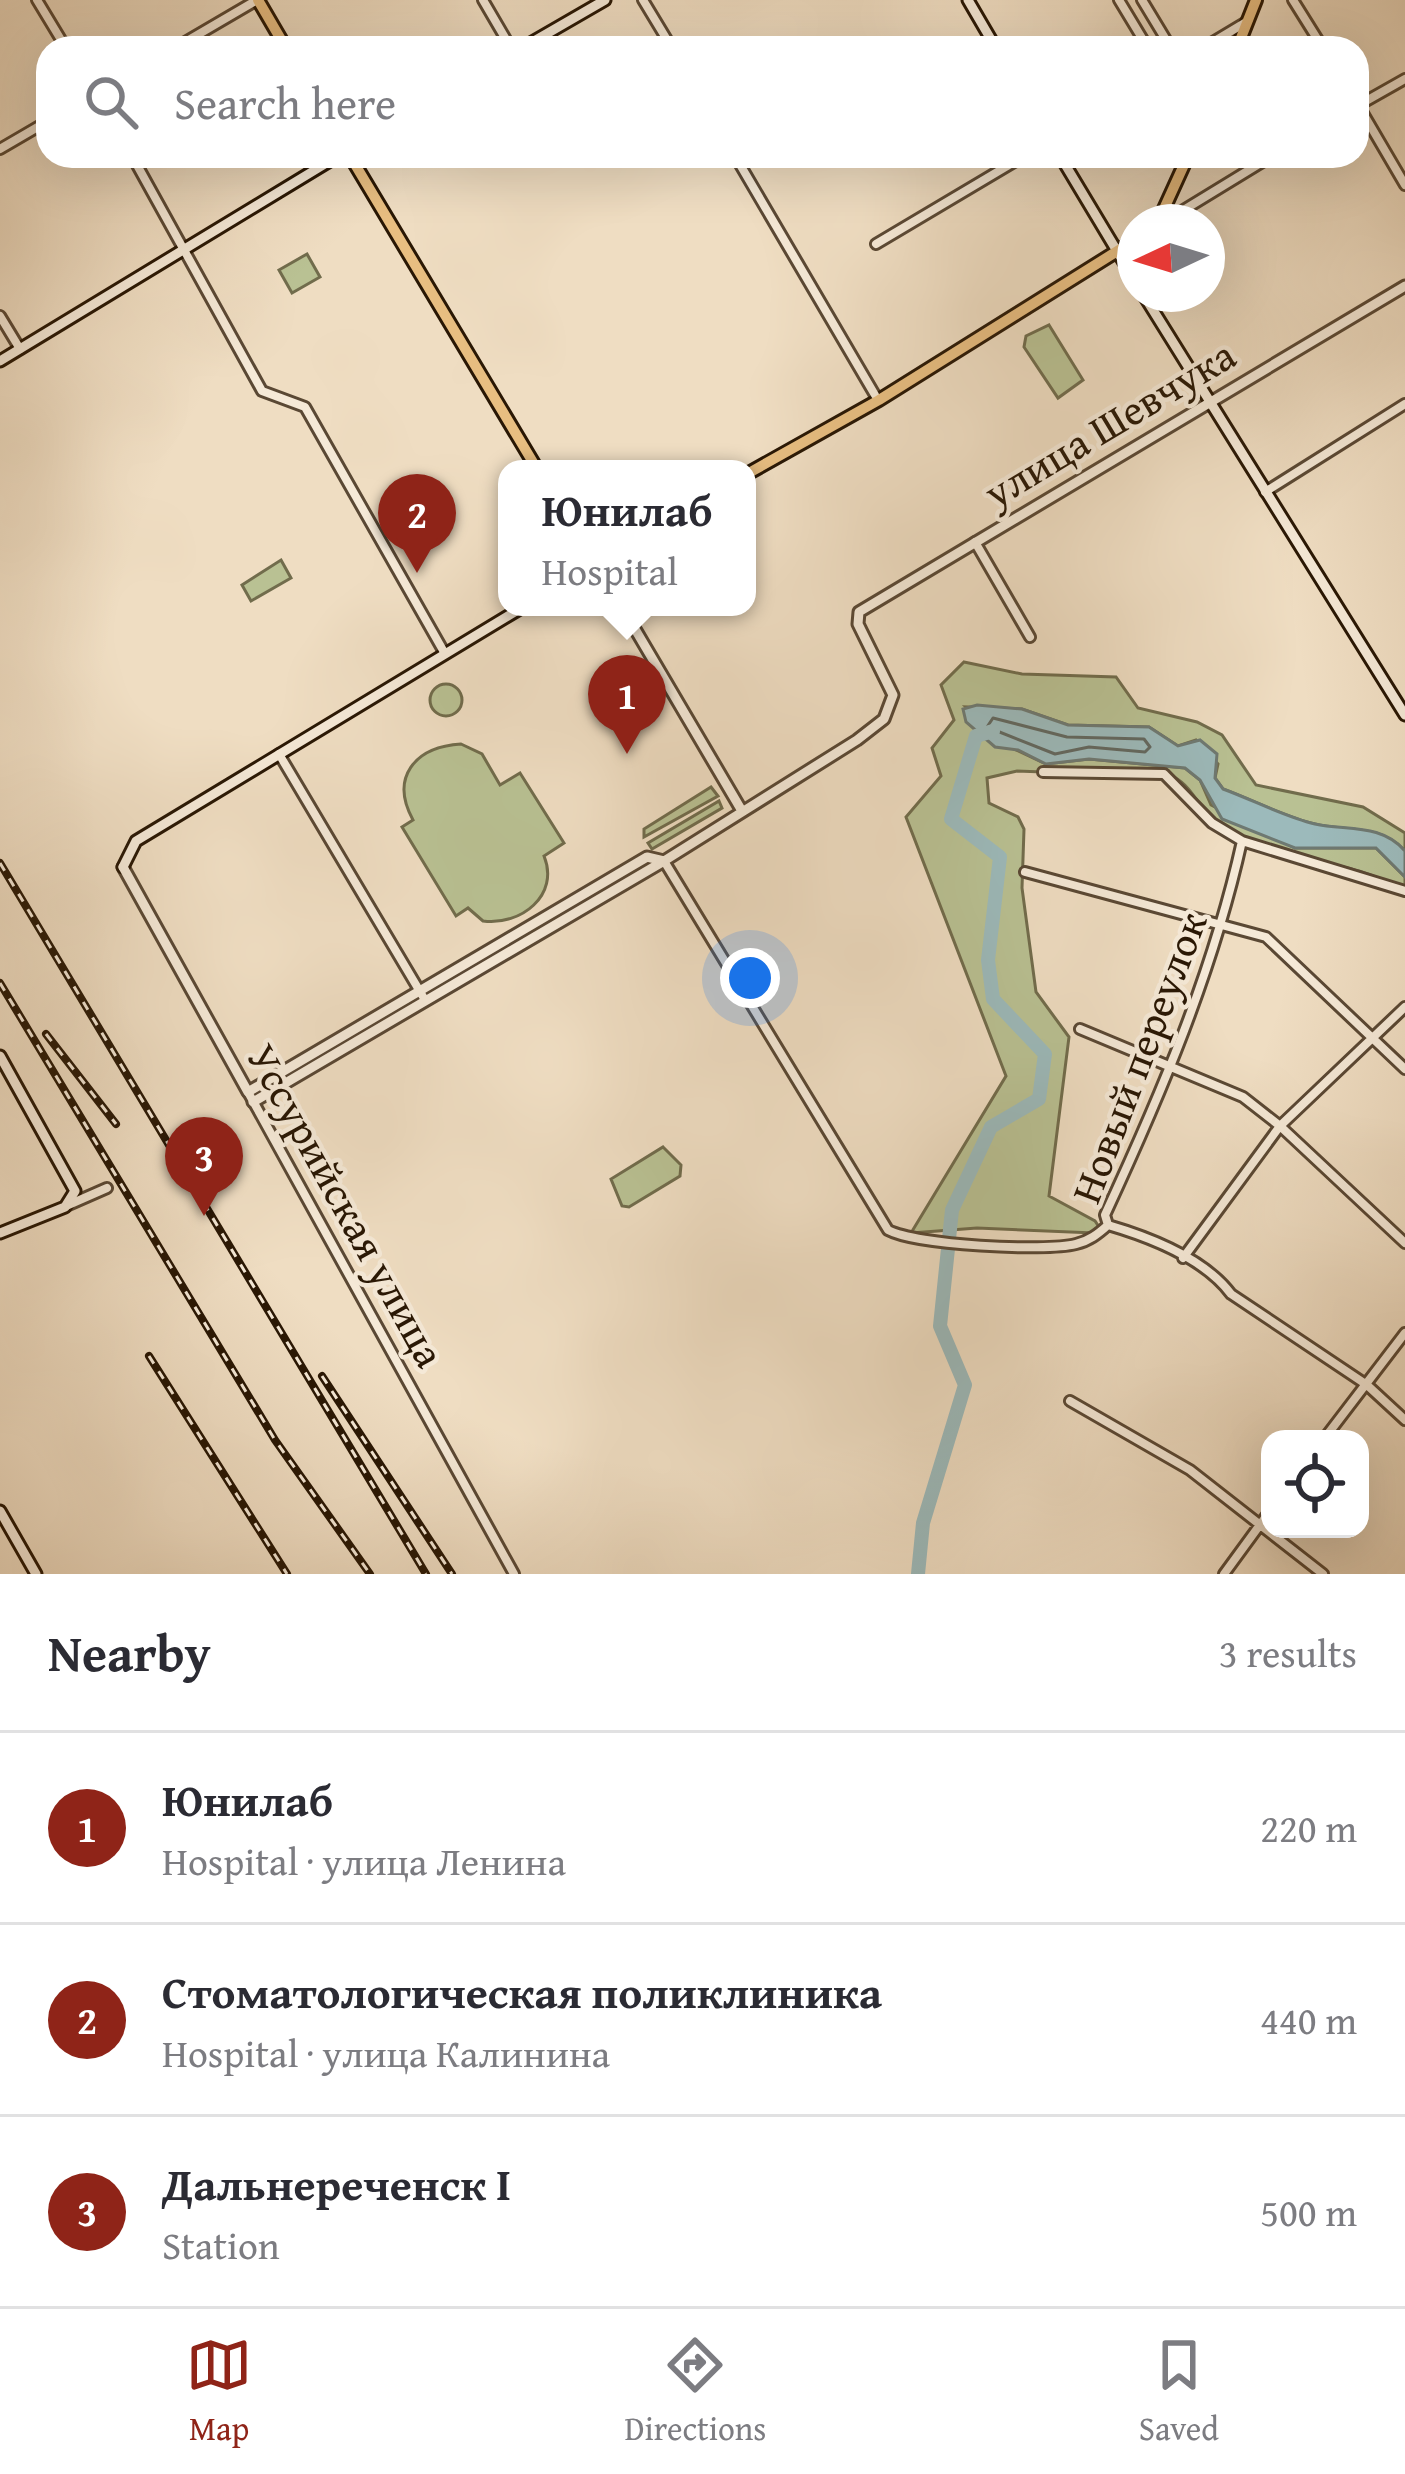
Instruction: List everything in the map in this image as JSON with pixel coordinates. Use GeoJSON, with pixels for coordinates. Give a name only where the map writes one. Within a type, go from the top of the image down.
{"type":"FeatureCollection","features":[{"type":"Feature","properties":{"kind":"main road"},"geometry":{"type":"LineString","coordinates":[[257,0],[279,36]]}},
{"type":"Feature","properties":{"kind":"main road"},"geometry":{"type":"LineString","coordinates":[[542,36],[604,0]]}},
{"type":"Feature","properties":{"kind":"main road"},"geometry":{"type":"LineString","coordinates":[[968,0],[989,36]]}},
{"type":"Feature","properties":{"kind":"main road"},"geometry":{"type":"LineString","coordinates":[[1242,36],[1256,0]]}},
{"type":"Feature","properties":{"kind":"main road"},"geometry":{"type":"LineString","coordinates":[[0,362],[318,168]]}},
{"type":"Feature","properties":{"kind":"main road"},"geometry":{"type":"LineString","coordinates":[[357,168],[533,460]]}},
{"type":"Feature","properties":{"kind":"main road"},"geometry":{"type":"LineString","coordinates":[[756,469],[1116,253],[1067,168]]}},
{"type":"Feature","properties":{"kind":"main road"},"geometry":{"type":"LineString","coordinates":[[1168,204],[1183,168]]}},
{"type":"Feature","properties":{"kind":"main road","name":"улица Шевчука"},"geometry":{"type":"LineString","coordinates":[[742,811],[857,740],[890,712],[891,683],[858,624],[859,611],[1405,286]]}},
{"type":"Feature","properties":{"kind":"main road"},"geometry":{"type":"LineString","coordinates":[[1154,312],[1405,715]]}},
{"type":"Feature","properties":{"kind":"main road"},"geometry":{"type":"LineString","coordinates":[[279,754],[507,616]]}},
{"type":"Feature","properties":{"kind":"main road"},"geometry":{"type":"LineString","coordinates":[[251,1097],[422,995],[664,861],[742,811],[627,616]]}},
{"type":"Feature","properties":{"kind":"main road","name":"Уссурийская улица"},"geometry":{"type":"LineString","coordinates":[[251,1097],[122,867],[136,841],[279,754]]}},
{"type":"Feature","properties":{"kind":"main road"},"geometry":{"type":"LineString","coordinates":[[0,1056],[72,1180],[74,1196],[64,1207],[0,1233]]}},
{"type":"Feature","properties":{"kind":"main road"},"geometry":{"type":"LineString","coordinates":[[0,1511],[35,1574]]}},
{"type":"Feature","properties":{"kind":"street"},"geometry":{"type":"LineString","coordinates":[[38,0],[60,36]]}},
{"type":"Feature","properties":{"kind":"street"},"geometry":{"type":"LineString","coordinates":[[196,36],[257,0]]}},
{"type":"Feature","properties":{"kind":"street"},"geometry":{"type":"LineString","coordinates":[[483,0],[504,36]]}},
{"type":"Feature","properties":{"kind":"street"},"geometry":{"type":"LineString","coordinates":[[643,0],[665,36]]}},
{"type":"Feature","properties":{"kind":"street"},"geometry":{"type":"LineString","coordinates":[[1119,0],[1141,36]]}},
{"type":"Feature","properties":{"kind":"street"},"geometry":{"type":"LineString","coordinates":[[1142,0],[1164,36]]}},
{"type":"Feature","properties":{"kind":"street"},"geometry":{"type":"LineString","coordinates":[[1293,0],[1316,36]]}},
{"type":"Feature","properties":{"kind":"street"},"geometry":{"type":"LineString","coordinates":[[1223,36],[1249,20]]}},
{"type":"Feature","properties":{"kind":"street"},"geometry":{"type":"LineString","coordinates":[[1369,99],[1405,79]]}},
{"type":"Feature","properties":{"kind":"street"},"geometry":{"type":"LineString","coordinates":[[1369,124],[1405,185]]}},
{"type":"Feature","properties":{"kind":"street"},"geometry":{"type":"LineString","coordinates":[[0,149],[36,129]]}},
{"type":"Feature","properties":{"kind":"street"},"geometry":{"type":"LineString","coordinates":[[139,168],[262,392],[305,407],[444,652]]}},
{"type":"Feature","properties":{"kind":"street"},"geometry":{"type":"LineString","coordinates":[[742,168],[875,395]]}},
{"type":"Feature","properties":{"kind":"street"},"geometry":{"type":"LineString","coordinates":[[876,244],[1004,168]]}},
{"type":"Feature","properties":{"kind":"street"},"geometry":{"type":"LineString","coordinates":[[1191,204],[1252,168]]}},
{"type":"Feature","properties":{"kind":"street"},"geometry":{"type":"LineString","coordinates":[[0,316],[20,350]]}},
{"type":"Feature","properties":{"kind":"street"},"geometry":{"type":"LineString","coordinates":[[1265,492],[1405,404]]}},
{"type":"Feature","properties":{"kind":"street"},"geometry":{"type":"LineString","coordinates":[[975,542],[1030,637]]}},
{"type":"Feature","properties":{"kind":"street"},"geometry":{"type":"LineString","coordinates":[[279,754],[422,995]]}},
{"type":"Feature","properties":{"kind":"street"},"geometry":{"type":"LineString","coordinates":[[1043,772],[1164,774],[1196,809],[1242,841],[1405,891]]}},
{"type":"Feature","properties":{"kind":"street","name":"Новый переулок"},"geometry":{"type":"LineString","coordinates":[[664,861],[882,1225],[904,1238],[939,1243],[1071,1246],[1108,1225],[1105,1215],[1174,1067],[1224,923],[1242,841]]}},
{"type":"Feature","properties":{"kind":"street"},"geometry":{"type":"LineString","coordinates":[[1025,872],[1224,923],[1274,942],[1405,1069]]}},
{"type":"Feature","properties":{"kind":"street"},"geometry":{"type":"LineString","coordinates":[[1183,1258],[1280,1126],[1405,1007]]}},
{"type":"Feature","properties":{"kind":"street"},"geometry":{"type":"LineString","coordinates":[[1080,1029],[1229,1089],[1280,1126],[1405,1243]]}},
{"type":"Feature","properties":{"kind":"street","name":"Уссурийская улица"},"geometry":{"type":"LineString","coordinates":[[251,1097],[514,1574]]}},
{"type":"Feature","properties":{"kind":"street"},"geometry":{"type":"LineString","coordinates":[[64,1207],[107,1188]]}},
{"type":"Feature","properties":{"kind":"street"},"geometry":{"type":"LineString","coordinates":[[1108,1225],[1183,1258],[1367,1385],[1405,1420]]}},
{"type":"Feature","properties":{"kind":"street"},"geometry":{"type":"LineString","coordinates":[[1331,1430],[1405,1333]]}},
{"type":"Feature","properties":{"kind":"street"},"geometry":{"type":"LineString","coordinates":[[1070,1400],[1157,1448],[1261,1522],[1224,1574]]}},
{"type":"Feature","properties":{"kind":"street"},"geometry":{"type":"LineString","coordinates":[[1280,1538],[1323,1574]]}},
{"type":"Feature","properties":{"kind":"green space"},"geometry":{"type":"Polygon","coordinates":[[[307,254],[320,277],[292,293],[279,270],[307,254]]]}},
{"type":"Feature","properties":{"kind":"green space"},"geometry":{"type":"Polygon","coordinates":[[[1049,325],[1083,380],[1058,398],[1024,347],[1026,336],[1049,325]]]}},
{"type":"Feature","properties":{"kind":"green space"},"geometry":{"type":"Polygon","coordinates":[[[281,560],[291,578],[251,601],[242,585],[281,560]]]}},
{"type":"Feature","properties":{"kind":"green space"},"geometry":{"type":"Polygon","coordinates":[[[964,662],[1022,674],[1116,677],[1138,708],[1197,722],[1222,735],[1256,785],[1363,807],[1405,833],[1405,851],[1374,832],[1304,821],[1223,789],[1215,778],[1218,764],[1196,740],[1178,746],[1149,727],[1068,725],[1022,709],[966,707],[1014,749],[1046,764],[1089,759],[1185,768],[1200,780],[1211,805],[1295,848],[1376,848],[1405,877],[1405,892],[1364,873],[1233,836],[1174,777],[1017,771],[987,778],[989,803],[1018,817],[1024,829],[1022,888],[1036,992],[1069,1037],[1049,1196],[1095,1221],[1099,1227],[1094,1233],[977,1228],[911,1233],[1006,1076],[906,817],[941,776],[932,748],[954,720],[941,685],[964,662]]]}},
{"type":"Feature","properties":{"kind":"green space"},"geometry":{"type":"Polygon","coordinates":[[[446,684],[457,689],[462,700],[457,711],[446,716],[435,711],[430,700],[435,689],[446,684]]]}},
{"type":"Feature","properties":{"kind":"green space"},"geometry":{"type":"Polygon","coordinates":[[[461,744],[482,754],[500,785],[520,773],[564,843],[544,856],[548,870],[542,895],[511,918],[483,921],[468,908],[456,916],[402,827],[413,820],[404,791],[411,767],[430,751],[461,744]]]}},
{"type":"Feature","properties":{"kind":"green space"},"geometry":{"type":"Polygon","coordinates":[[[711,787],[718,796],[644,837],[644,829],[711,787]]]}},
{"type":"Feature","properties":{"kind":"green space"},"geometry":{"type":"Polygon","coordinates":[[[719,801],[722,808],[652,849],[648,843],[719,801]]]}},
{"type":"Feature","properties":{"kind":"green space"},"geometry":{"type":"Polygon","coordinates":[[[663,1147],[681,1165],[680,1176],[629,1207],[622,1206],[611,1179],[663,1147]]]}},
{"type":"Feature","properties":{"kind":"water"},"geometry":{"type":"Polygon","coordinates":[[[977,705],[1022,709],[1068,725],[1149,727],[1178,746],[1200,740],[1217,754],[1215,778],[1223,789],[1304,821],[1385,836],[1405,851],[1405,877],[1376,848],[1295,848],[1222,819],[1200,780],[1185,768],[1089,759],[1046,764],[1018,750],[995,747],[966,722],[963,709],[977,705]]]}},
{"type":"Feature","properties":{"kind":"waterway"},"geometry":{"type":"LineString","coordinates":[[918,1574],[923,1523],[965,1385],[940,1326],[952,1210],[991,1127],[1039,1099],[1045,1054],[993,999],[988,960],[1000,857],[951,819],[976,736],[993,731]]}},
{"type":"Feature","properties":{"kind":"railway"},"geometry":{"type":"LineString","coordinates":[[0,863],[426,1574]]}},
{"type":"Feature","properties":{"kind":"railway"},"geometry":{"type":"LineString","coordinates":[[0,983],[275,1440],[370,1574]]}},
{"type":"Feature","properties":{"kind":"railway"},"geometry":{"type":"LineString","coordinates":[[46,1034],[116,1124]]}},
{"type":"Feature","properties":{"kind":"railway"},"geometry":{"type":"LineString","coordinates":[[149,1356],[287,1574]]}},
{"type":"Feature","properties":{"kind":"railway"},"geometry":{"type":"LineString","coordinates":[[322,1376],[452,1574]]}},
{"type":"Feature","properties":{"kind":"place","name":"Стоматологическая поликлиника"},"geometry":{"type":"Point","coordinates":[417,573]}},
{"type":"Feature","properties":{"kind":"place","name":"Юнилаб"},"geometry":{"type":"Point","coordinates":[627,754]}},
{"type":"Feature","properties":{"kind":"place","name":"Дальнереченск I"},"geometry":{"type":"Point","coordinates":[204,1216]}}]}
